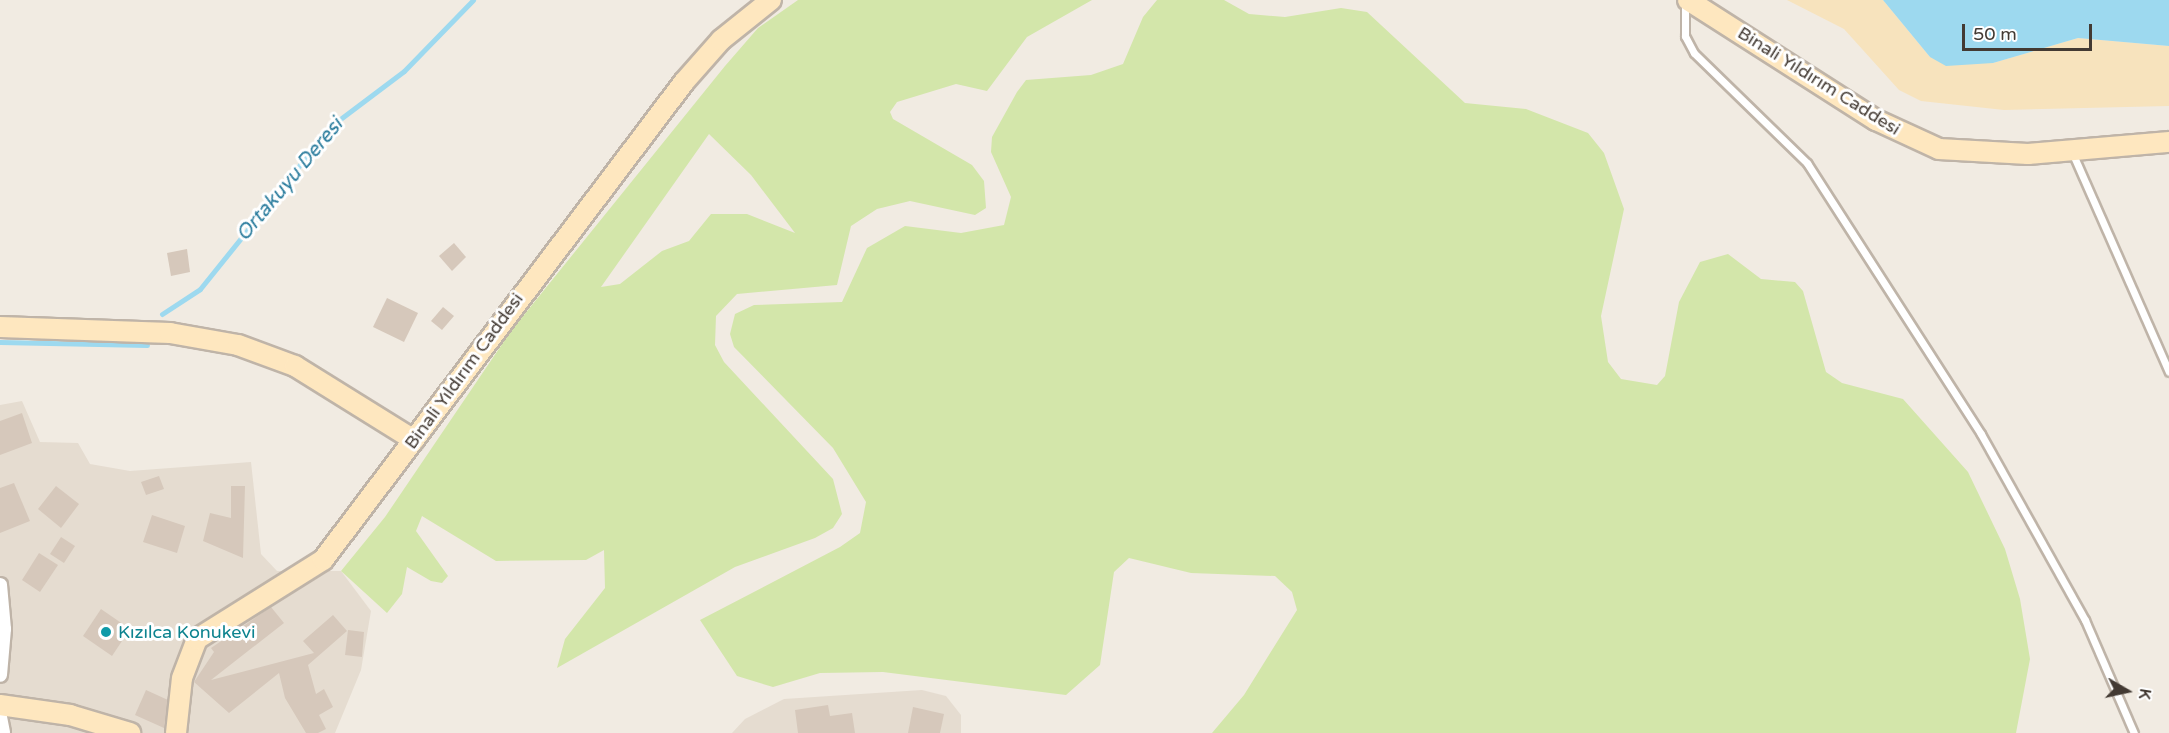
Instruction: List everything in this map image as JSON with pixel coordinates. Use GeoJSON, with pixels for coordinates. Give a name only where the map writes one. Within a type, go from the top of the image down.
{"type":"FeatureCollection","features":[{"type":"Feature","properties":{"kind":"street","name":"Binali Yıldırım Caddesi"},"geometry":{"type":"LineString","coordinates":[[176,733],[183,708],[182,678],[197,639],[323,560],[684,82],[721,40],[771,0]]}},
{"type":"Feature","properties":{"kind":"street","name":"Binali Yıldırım Caddesi"},"geometry":{"type":"LineString","coordinates":[[1687,0],[1911,140],[1971,154],[2072,152],[2169,142]]}},
{"type":"Feature","properties":{"kind":"street"},"geometry":{"type":"LineString","coordinates":[[0,327],[170,333],[238,345],[295,366],[414,440]]}},
{"type":"Feature","properties":{"kind":"street"},"geometry":{"type":"LineString","coordinates":[[0,585],[4,629],[0,675]]}},
{"type":"Feature","properties":{"kind":"street"},"geometry":{"type":"LineString","coordinates":[[0,705],[70,715],[130,733]]}},
{"type":"Feature","properties":{"kind":"street"},"geometry":{"type":"LineString","coordinates":[[0,717],[3,733]]}},
{"type":"Feature","properties":{"kind":"lane"},"geometry":{"type":"LineString","coordinates":[[1687,0],[1685,36],[1694,54],[1808,163],[1981,434],[2085,621],[2134,733]]}},
{"type":"Feature","properties":{"kind":"lane"},"geometry":{"type":"LineString","coordinates":[[2072,152],[2169,372]]}},
{"type":"Feature","properties":{"kind":"shaded area"},"geometry":{"type":"Polygon","coordinates":[[[22,401],[40,442],[78,443],[90,464],[130,471],[251,462],[261,554],[277,571],[341,571],[371,611],[361,670],[335,733],[0,733],[0,405],[22,401]]]}},
{"type":"Feature","properties":{"kind":"shaded area"},"geometry":{"type":"Polygon","coordinates":[[[922,690],[946,696],[961,715],[961,733],[732,733],[745,719],[784,699],[922,690]]]}},
{"type":"Feature","properties":{"kind":"green space"},"geometry":{"type":"Polygon","coordinates":[[[798,0],[1092,0],[1027,37],[987,91],[956,84],[897,102],[890,112],[893,119],[972,165],[984,181],[986,208],[975,215],[910,201],[877,209],[851,226],[837,285],[737,294],[716,316],[715,345],[724,362],[833,479],[842,514],[833,528],[815,538],[735,567],[557,668],[565,639],[605,588],[604,550],[586,560],[496,561],[422,516],[416,531],[448,576],[442,583],[431,581],[407,567],[402,594],[387,613],[341,571],[385,517],[511,331],[758,28],[798,0]],[[709,134],[601,287],[620,284],[662,251],[689,241],[711,214],[747,214],[795,233],[751,175],[709,134]]]}},
{"type":"Feature","properties":{"kind":"green space"},"geometry":{"type":"Polygon","coordinates":[[[1157,0],[1224,0],[1249,14],[1285,17],[1341,8],[1367,12],[1465,103],[1526,109],[1588,133],[1604,153],[1624,209],[1601,316],[1608,362],[1621,379],[1657,385],[1665,376],[1679,302],[1700,262],[1728,254],[1761,279],[1795,282],[1803,291],[1826,372],[1842,383],[1903,399],[1968,472],[2005,549],[2020,599],[2030,659],[2016,733],[1212,733],[1244,695],[1297,610],[1292,592],[1275,576],[1191,573],[1129,558],[1114,572],[1100,665],[1066,695],[883,672],[820,673],[773,687],[737,676],[700,620],[840,547],[860,533],[866,502],[833,448],[734,347],[730,334],[735,314],[754,305],[842,302],[867,248],[905,226],[961,233],[1004,225],[1011,197],[991,152],[992,137],[1017,92],[1026,80],[1091,75],[1123,64],[1143,17],[1157,0]]]}},
{"type":"Feature","properties":{"kind":"sand"},"geometry":{"type":"Polygon","coordinates":[[[1787,0],[1883,0],[1930,57],[1993,63],[2078,38],[2169,46],[2169,106],[2004,110],[1921,101],[1899,90],[1844,29],[1787,0]]]}},
{"type":"Feature","properties":{"kind":"water"},"geometry":{"type":"Polygon","coordinates":[[[1883,0],[2169,0],[2169,46],[2078,38],[1993,63],[1946,66],[1930,57],[1883,0]]]}},
{"type":"Feature","properties":{"kind":"building"},"geometry":{"type":"Polygon","coordinates":[[[454,243],[466,257],[452,271],[439,256],[454,243]]]}},
{"type":"Feature","properties":{"kind":"building"},"geometry":{"type":"Polygon","coordinates":[[[187,249],[190,272],[171,276],[167,253],[187,249]]]}},
{"type":"Feature","properties":{"kind":"building"},"geometry":{"type":"Polygon","coordinates":[[[387,298],[418,313],[404,342],[373,327],[387,298]]]}},
{"type":"Feature","properties":{"kind":"building"},"geometry":{"type":"Polygon","coordinates":[[[443,307],[454,316],[442,330],[431,321],[443,307]]]}},
{"type":"Feature","properties":{"kind":"building"},"geometry":{"type":"Polygon","coordinates":[[[22,413],[32,443],[0,455],[0,421],[22,413]]]}},
{"type":"Feature","properties":{"kind":"building"},"geometry":{"type":"Polygon","coordinates":[[[159,476],[164,489],[146,495],[141,482],[159,476]]]}},
{"type":"Feature","properties":{"kind":"building"},"geometry":{"type":"Polygon","coordinates":[[[14,483],[30,521],[0,533],[0,488],[14,483]]]}},
{"type":"Feature","properties":{"kind":"building"},"geometry":{"type":"Polygon","coordinates":[[[56,486],[79,504],[61,528],[38,509],[56,486]]]}},
{"type":"Feature","properties":{"kind":"building"},"geometry":{"type":"Polygon","coordinates":[[[231,486],[245,486],[243,558],[203,541],[210,513],[231,518],[231,486]]]}},
{"type":"Feature","properties":{"kind":"building"},"geometry":{"type":"Polygon","coordinates":[[[152,515],[185,526],[177,553],[143,542],[152,515]]]}},
{"type":"Feature","properties":{"kind":"building"},"geometry":{"type":"Polygon","coordinates":[[[61,537],[75,546],[64,563],[50,554],[61,537]]]}},
{"type":"Feature","properties":{"kind":"building"},"geometry":{"type":"Polygon","coordinates":[[[39,553],[58,565],[40,592],[22,580],[39,553]]]}},
{"type":"Feature","properties":{"kind":"building"},"geometry":{"type":"Polygon","coordinates":[[[271,607],[284,623],[211,680],[314,653],[303,641],[333,615],[347,631],[308,665],[316,694],[324,689],[333,707],[319,715],[326,729],[318,733],[306,733],[285,698],[279,673],[229,713],[194,682],[214,652],[211,648],[271,607]]]}},
{"type":"Feature","properties":{"kind":"building","name":"Kızılca Konukevi"},"geometry":{"type":"Polygon","coordinates":[[[101,609],[130,629],[112,656],[83,636],[101,609]]]}},
{"type":"Feature","properties":{"kind":"building"},"geometry":{"type":"Polygon","coordinates":[[[348,630],[364,632],[362,657],[345,655],[348,630]]]}},
{"type":"Feature","properties":{"kind":"building"},"geometry":{"type":"Polygon","coordinates":[[[146,690],[168,700],[164,728],[135,715],[146,690]]]}},
{"type":"Feature","properties":{"kind":"building"},"geometry":{"type":"Polygon","coordinates":[[[828,705],[830,716],[852,713],[855,733],[798,733],[795,710],[828,705]]]}},
{"type":"Feature","properties":{"kind":"building"},"geometry":{"type":"Polygon","coordinates":[[[913,707],[944,714],[940,733],[908,733],[913,707]]]}},
{"type":"Feature","properties":{"kind":"waterway","name":"Ortakuyu Deresi"},"geometry":{"type":"LineString","coordinates":[[162,314],[200,289],[331,126],[404,71],[473,0]]}},
{"type":"Feature","properties":{"kind":"waterway","name":"Ortakuyu Deresi"},"geometry":{"type":"LineString","coordinates":[[0,342],[147,345]]}},
{"type":"Feature","properties":{"kind":"place","name":"Kızılca Konukevi"},"geometry":{"type":"Point","coordinates":[106,632]}}]}
